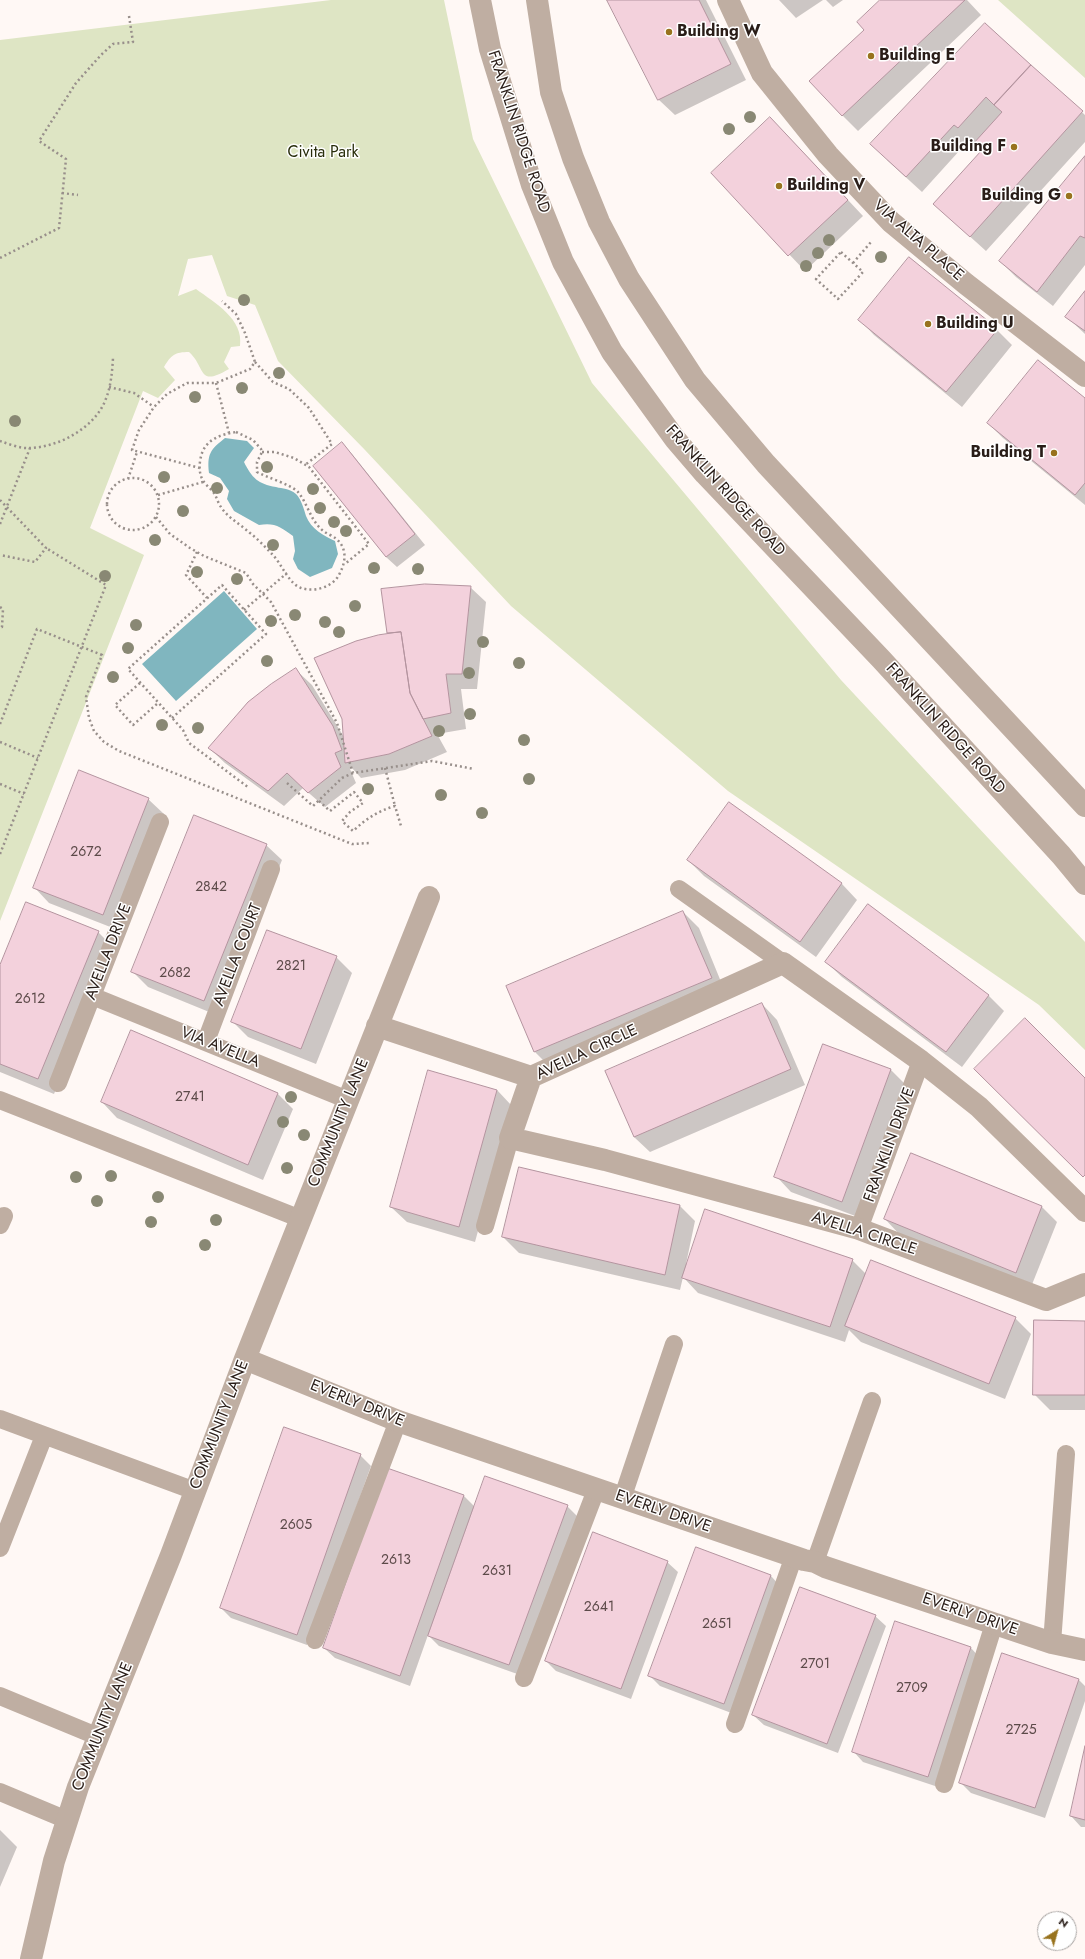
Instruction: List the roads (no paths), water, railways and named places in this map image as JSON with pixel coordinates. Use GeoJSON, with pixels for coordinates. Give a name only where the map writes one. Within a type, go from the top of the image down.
{"type":"FeatureCollection","features":[{"type":"Feature","properties":{"kind":"street","name":"FRANKLIN RIDGE ROAD"},"geometry":{"type":"LineString","coordinates":[[480,0],[490,49],[532,185],[563,262],[612,352],[674,439],[705,474],[886,664],[1061,855],[1085,884]]}},
{"type":"Feature","properties":{"kind":"street"},"geometry":{"type":"LineString","coordinates":[[537,0],[551,92],[573,158],[599,222],[629,279],[695,380],[766,464],[1085,806]]}},
{"type":"Feature","properties":{"kind":"street","name":"VIA ALTA PLACE"},"geometry":{"type":"LineString","coordinates":[[728,0],[762,73],[828,155],[891,222],[966,284],[1085,376]]}},
{"type":"Feature","properties":{"kind":"street","name":"COMMUNITY LANE"},"geometry":{"type":"LineString","coordinates":[[31,1959],[50,1876],[67,1820],[300,1219],[429,897]]}},
{"type":"Feature","properties":{"kind":"street"},"geometry":{"type":"LineString","coordinates":[[783,963],[921,1061],[979,1107],[1085,1211]]}},
{"type":"Feature","properties":{"kind":"street","name":"AVELLA CIRCLE"},"geometry":{"type":"LineString","coordinates":[[783,963],[531,1077],[510,1138],[605,1160],[859,1229],[1046,1300],[1085,1284]]}},
{"type":"Feature","properties":{"kind":"street"},"geometry":{"type":"LineString","coordinates":[[377,1026],[531,1077]]}},
{"type":"Feature","properties":{"kind":"street","name":"EVERLY DRIVE"},"geometry":{"type":"LineString","coordinates":[[246,1359],[398,1421],[596,1490],[815,1562],[825,1567],[1052,1643],[1085,1650]]}},
{"type":"Feature","properties":{"kind":"lane","name":"AVELLA DRIVE"},"geometry":{"type":"LineString","coordinates":[[58,1083],[160,822]]}},
{"type":"Feature","properties":{"kind":"lane","name":"AVELLA COURT"},"geometry":{"type":"LineString","coordinates":[[206,1041],[271,869]]}},
{"type":"Feature","properties":{"kind":"lane"},"geometry":{"type":"LineString","coordinates":[[680,889],[783,963]]}},
{"type":"Feature","properties":{"kind":"lane","name":"VIA AVELLA"},"geometry":{"type":"LineString","coordinates":[[92,996],[206,1041],[348,1100]]}},
{"type":"Feature","properties":{"kind":"lane","name":"FRANKLIN DRIVE"},"geometry":{"type":"LineString","coordinates":[[859,1229],[921,1061]]}},
{"type":"Feature","properties":{"kind":"lane"},"geometry":{"type":"LineString","coordinates":[[0,1100],[300,1219]]}},
{"type":"Feature","properties":{"kind":"lane"},"geometry":{"type":"LineString","coordinates":[[485,1226],[510,1138]]}},
{"type":"Feature","properties":{"kind":"lane"},"geometry":{"type":"LineString","coordinates":[[622,1499],[674,1344]]}},
{"type":"Feature","properties":{"kind":"lane"},"geometry":{"type":"LineString","coordinates":[[815,1562],[872,1401]]}},
{"type":"Feature","properties":{"kind":"lane"},"geometry":{"type":"LineString","coordinates":[[0,1419],[195,1491]]}},
{"type":"Feature","properties":{"kind":"lane"},"geometry":{"type":"LineString","coordinates":[[315,1640],[398,1421]]}},
{"type":"Feature","properties":{"kind":"lane"},"geometry":{"type":"LineString","coordinates":[[0,1548],[44,1436]]}},
{"type":"Feature","properties":{"kind":"lane"},"geometry":{"type":"LineString","coordinates":[[1052,1643],[1066,1454]]}},
{"type":"Feature","properties":{"kind":"lane"},"geometry":{"type":"LineString","coordinates":[[524,1678],[596,1490]]}},
{"type":"Feature","properties":{"kind":"lane"},"geometry":{"type":"LineString","coordinates":[[735,1724],[794,1556]]}},
{"type":"Feature","properties":{"kind":"lane"},"geometry":{"type":"LineString","coordinates":[[944,1784],[994,1624]]}},
{"type":"Feature","properties":{"kind":"lane"},"geometry":{"type":"LineString","coordinates":[[0,1696],[99,1738]]}},
{"type":"Feature","properties":{"kind":"lane"},"geometry":{"type":"LineString","coordinates":[[0,1792],[67,1820]]}},
{"type":"Feature","properties":{"kind":"water"},"geometry":{"type":"Polygon","coordinates":[[[225,438],[247,441],[254,448],[244,462],[256,479],[270,486],[293,492],[298,496],[311,525],[322,534],[335,541],[338,554],[332,568],[310,577],[298,569],[293,559],[295,551],[293,536],[277,526],[269,524],[259,525],[234,511],[227,499],[229,491],[220,478],[209,473],[209,457],[213,449],[225,438]]]}},
{"type":"Feature","properties":{"kind":"water"},"geometry":{"type":"Polygon","coordinates":[[[224,591],[257,629],[176,701],[142,664],[224,591]]]}},
{"type":"Feature","properties":{"kind":"place","name":"Building W"},"geometry":{"type":"Point","coordinates":[669,32]}},
{"type":"Feature","properties":{"kind":"place","name":"Building E"},"geometry":{"type":"Point","coordinates":[871,56]}},
{"type":"Feature","properties":{"kind":"place","name":"Building F"},"geometry":{"type":"Point","coordinates":[1014,147]}},
{"type":"Feature","properties":{"kind":"place","name":"Building V"},"geometry":{"type":"Point","coordinates":[779,186]}},
{"type":"Feature","properties":{"kind":"place","name":"Building G"},"geometry":{"type":"Point","coordinates":[1069,196]}},
{"type":"Feature","properties":{"kind":"place","name":"Building U"},"geometry":{"type":"Point","coordinates":[928,324]}},
{"type":"Feature","properties":{"kind":"place","name":"Building T"},"geometry":{"type":"Point","coordinates":[1054,453]}},
{"type":"Feature","properties":{"kind":"park label","name":"Civita Park"},"geometry":{"type":"Point","coordinates":[323,153]}}]}
